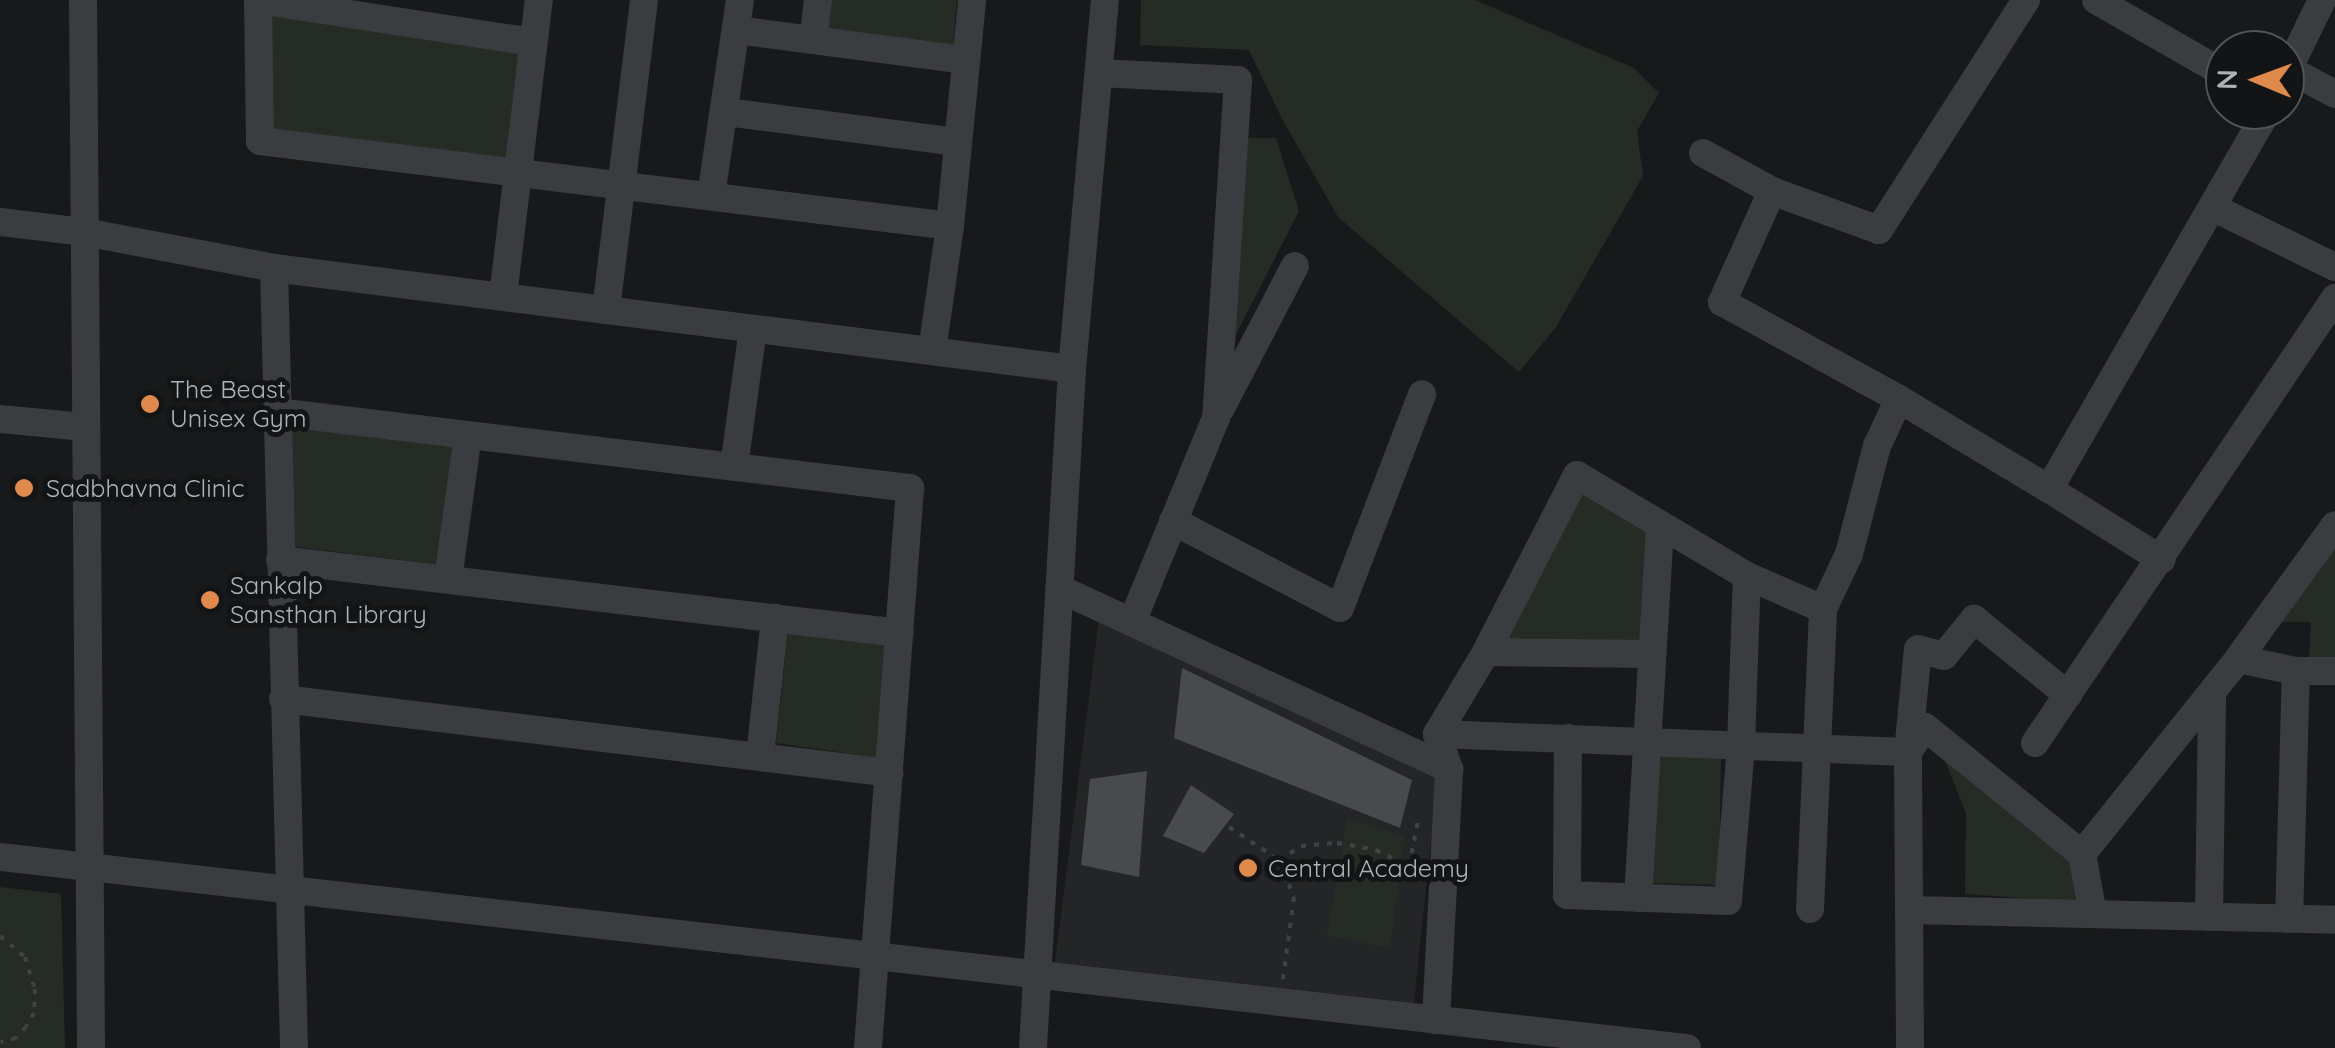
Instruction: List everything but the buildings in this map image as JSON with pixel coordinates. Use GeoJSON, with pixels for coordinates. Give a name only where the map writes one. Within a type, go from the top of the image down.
{"type":"FeatureCollection","features":[{"type":"Feature","properties":{"kind":"street"},"geometry":{"type":"LineString","coordinates":[[83,0],[91,1048]]}},
{"type":"Feature","properties":{"kind":"street"},"geometry":{"type":"LineString","coordinates":[[534,42],[258,0],[260,142],[950,226]]}},
{"type":"Feature","properties":{"kind":"street"},"geometry":{"type":"LineString","coordinates":[[503,296],[539,0]]}},
{"type":"Feature","properties":{"kind":"street"},"geometry":{"type":"LineString","coordinates":[[606,310],[644,0]]}},
{"type":"Feature","properties":{"kind":"street"},"geometry":{"type":"LineString","coordinates":[[711,196],[740,0]]}},
{"type":"Feature","properties":{"kind":"street"},"geometry":{"type":"LineString","coordinates":[[813,40],[818,0]]}},
{"type":"Feature","properties":{"kind":"street"},"geometry":{"type":"LineString","coordinates":[[932,351],[950,226],[972,0]]}},
{"type":"Feature","properties":{"kind":"street"},"geometry":{"type":"LineString","coordinates":[[1033,1048],[1072,369],[1105,0]]}},
{"type":"Feature","properties":{"kind":"street"},"geometry":{"type":"LineString","coordinates":[[1702,153],[1772,190],[1879,230],[2026,0]]}},
{"type":"Feature","properties":{"kind":"street"},"geometry":{"type":"LineString","coordinates":[[2096,0],[2205,63]]}},
{"type":"Feature","properties":{"kind":"street"},"geometry":{"type":"LineString","coordinates":[[2305,35],[2322,0]]}},
{"type":"Feature","properties":{"kind":"street"},"geometry":{"type":"LineString","coordinates":[[737,30],[966,60]]}},
{"type":"Feature","properties":{"kind":"street"},"geometry":{"type":"LineString","coordinates":[[1099,73],[1238,80],[1216,418]]}},
{"type":"Feature","properties":{"kind":"street"},"geometry":{"type":"LineString","coordinates":[[2305,80],[2335,94]]}},
{"type":"Feature","properties":{"kind":"street"},"geometry":{"type":"LineString","coordinates":[[726,112],[958,142]]}},
{"type":"Feature","properties":{"kind":"street"},"geometry":{"type":"LineString","coordinates":[[2049,489],[2257,130]]}},
{"type":"Feature","properties":{"kind":"street"},"geometry":{"type":"LineString","coordinates":[[1772,190],[1722,302],[1899,399],[2162,560]]}},
{"type":"Feature","properties":{"kind":"street"},"geometry":{"type":"LineString","coordinates":[[2212,208],[2335,267]]}},
{"type":"Feature","properties":{"kind":"street"},"geometry":{"type":"LineString","coordinates":[[0,222],[84,232],[274,268],[1072,369]]}},
{"type":"Feature","properties":{"kind":"street"},"geometry":{"type":"LineString","coordinates":[[1132,622],[1216,418],[1295,266]]}},
{"type":"Feature","properties":{"kind":"street"},"geometry":{"type":"LineString","coordinates":[[274,268],[294,1048]]}},
{"type":"Feature","properties":{"kind":"street"},"geometry":{"type":"LineString","coordinates":[[2036,743],[2335,298]]}},
{"type":"Feature","properties":{"kind":"street"},"geometry":{"type":"LineString","coordinates":[[734,467],[754,328]]}},
{"type":"Feature","properties":{"kind":"street"},"geometry":{"type":"LineString","coordinates":[[1173,521],[1340,608],[1422,394]]}},
{"type":"Feature","properties":{"kind":"street"},"geometry":{"type":"LineString","coordinates":[[1810,908],[1823,609],[1849,554],[1877,446],[1899,399]]}},
{"type":"Feature","properties":{"kind":"street"},"geometry":{"type":"LineString","coordinates":[[277,412],[910,488],[868,1048]]}},
{"type":"Feature","properties":{"kind":"street"},"geometry":{"type":"LineString","coordinates":[[0,418],[86,428]]}},
{"type":"Feature","properties":{"kind":"street"},"geometry":{"type":"LineString","coordinates":[[448,579],[468,435]]}},
{"type":"Feature","properties":{"kind":"street"},"geometry":{"type":"LineString","coordinates":[[1437,734],[1486,652],[1577,475],[1747,576],[1823,609]]}},
{"type":"Feature","properties":{"kind":"street"},"geometry":{"type":"LineString","coordinates":[[2082,854],[2238,659],[2335,524]]}},
{"type":"Feature","properties":{"kind":"street"},"geometry":{"type":"LineString","coordinates":[[1638,898],[1660,526]]}},
{"type":"Feature","properties":{"kind":"street"},"geometry":{"type":"LineString","coordinates":[[280,560],[900,633]]}},
{"type":"Feature","properties":{"kind":"street"},"geometry":{"type":"LineString","coordinates":[[1568,738],[1567,895],[1728,901],[1741,745],[1747,576]]}},
{"type":"Feature","properties":{"kind":"street"},"geometry":{"type":"LineString","coordinates":[[1060,589],[1450,768]]}},
{"type":"Feature","properties":{"kind":"street"},"geometry":{"type":"LineString","coordinates":[[760,756],[775,618]]}},
{"type":"Feature","properties":{"kind":"street"},"geometry":{"type":"LineString","coordinates":[[1910,1048],[1908,752],[1918,649],[1944,656],[1974,619],[2068,695]]}},
{"type":"Feature","properties":{"kind":"street"},"geometry":{"type":"LineString","coordinates":[[1486,652],[1651,654]]}},
{"type":"Feature","properties":{"kind":"street"},"geometry":{"type":"LineString","coordinates":[[2238,659],[2296,671],[2335,672]]}},
{"type":"Feature","properties":{"kind":"street"},"geometry":{"type":"LineString","coordinates":[[2289,920],[2296,671]]}},
{"type":"Feature","properties":{"kind":"street"},"geometry":{"type":"LineString","coordinates":[[2209,917],[2212,692]]}},
{"type":"Feature","properties":{"kind":"street"},"geometry":{"type":"LineString","coordinates":[[283,699],[890,773]]}},
{"type":"Feature","properties":{"kind":"street"},"geometry":{"type":"LineString","coordinates":[[1908,752],[1926,728],[2082,854],[2093,914]]}},
{"type":"Feature","properties":{"kind":"street"},"geometry":{"type":"LineString","coordinates":[[1436,1020],[1450,768],[1437,734]]}},
{"type":"Feature","properties":{"kind":"street"},"geometry":{"type":"LineString","coordinates":[[1437,734],[1908,752]]}},
{"type":"Feature","properties":{"kind":"street"},"geometry":{"type":"LineString","coordinates":[[0,857],[1688,1048]]}},
{"type":"Feature","properties":{"kind":"street"},"geometry":{"type":"LineString","coordinates":[[1909,910],[2335,920]]}},
{"type":"Feature","properties":{"kind":"path"},"geometry":{"type":"LineString","coordinates":[[1279,860],[1300,846],[1337,843],[1376,850],[1409,866],[1421,802]]}},
{"type":"Feature","properties":{"kind":"path"},"geometry":{"type":"LineString","coordinates":[[1229,827],[1279,860],[1294,897],[1282,988]]}},
{"type":"Feature","properties":{"kind":"path"},"geometry":{"type":"LineString","coordinates":[[0,936],[25,957],[35,989],[34,1013],[26,1027],[16,1038],[0,1042]]}},
{"type":"Feature","properties":{"kind":"shaded area"},"geometry":{"type":"Polygon","coordinates":[[[831,0],[957,0],[953,47],[828,29],[831,0]]]}},
{"type":"Feature","properties":{"kind":"shaded area"},"geometry":{"type":"Polygon","coordinates":[[[1141,0],[1475,0],[1634,68],[1659,93],[1637,131],[1643,176],[1556,327],[1519,372],[1338,217],[1282,119],[1249,50],[1140,45],[1141,0]]]}},
{"type":"Feature","properties":{"kind":"shaded area"},"geometry":{"type":"Polygon","coordinates":[[[270,12],[525,41],[510,162],[272,132],[270,12]]]}},
{"type":"Feature","properties":{"kind":"shaded area"},"geometry":{"type":"Polygon","coordinates":[[[1244,138],[1276,138],[1299,211],[1228,350],[1244,138]]]}},
{"type":"Feature","properties":{"kind":"shaded area"},"geometry":{"type":"Polygon","coordinates":[[[285,424],[455,444],[442,565],[290,546],[285,424]]]}},
{"type":"Feature","properties":{"kind":"shaded area"},"geometry":{"type":"Polygon","coordinates":[[[1580,485],[1652,528],[1642,648],[1503,645],[1580,485]]]}},
{"type":"Feature","properties":{"kind":"shaded area"},"geometry":{"type":"Polygon","coordinates":[[[2335,544],[2335,658],[2309,657],[2311,622],[2278,622],[2335,544]]]}},
{"type":"Feature","properties":{"kind":"shaded area","name":"Central Academy"},"geometry":{"type":"Polygon","coordinates":[[[1100,611],[1438,774],[1414,1003],[1055,962],[1100,611]]]}},
{"type":"Feature","properties":{"kind":"shaded area"},"geometry":{"type":"Polygon","coordinates":[[[788,630],[890,641],[879,758],[776,743],[788,630]]]}},
{"type":"Feature","properties":{"kind":"shaded area"},"geometry":{"type":"Polygon","coordinates":[[[1721,753],[1719,885],[1649,883],[1655,754],[1721,753]]]}},
{"type":"Feature","properties":{"kind":"shaded area"},"geometry":{"type":"Polygon","coordinates":[[[1945,761],[2072,861],[2082,902],[1965,894],[1966,813],[1945,761]]]}},
{"type":"Feature","properties":{"kind":"shaded area"},"geometry":{"type":"Polygon","coordinates":[[[1347,818],[1405,836],[1390,948],[1327,936],[1347,818]]]}},
{"type":"Feature","properties":{"kind":"shaded area"},"geometry":{"type":"Polygon","coordinates":[[[0,887],[61,894],[65,1048],[0,1048],[0,887]]]}},
{"type":"Feature","properties":{"kind":"place","name":"The Beast Unisex Gym"},"geometry":{"type":"Point","coordinates":[150,404]}},
{"type":"Feature","properties":{"kind":"place","name":"Sadbhavna Clinic"},"geometry":{"type":"Point","coordinates":[24,488]}},
{"type":"Feature","properties":{"kind":"place","name":"Sankalp Sansthan Library"},"geometry":{"type":"Point","coordinates":[210,600]}},
{"type":"Feature","properties":{"kind":"place","name":"Central Academy"},"geometry":{"type":"Point","coordinates":[1248,868]}}]}
